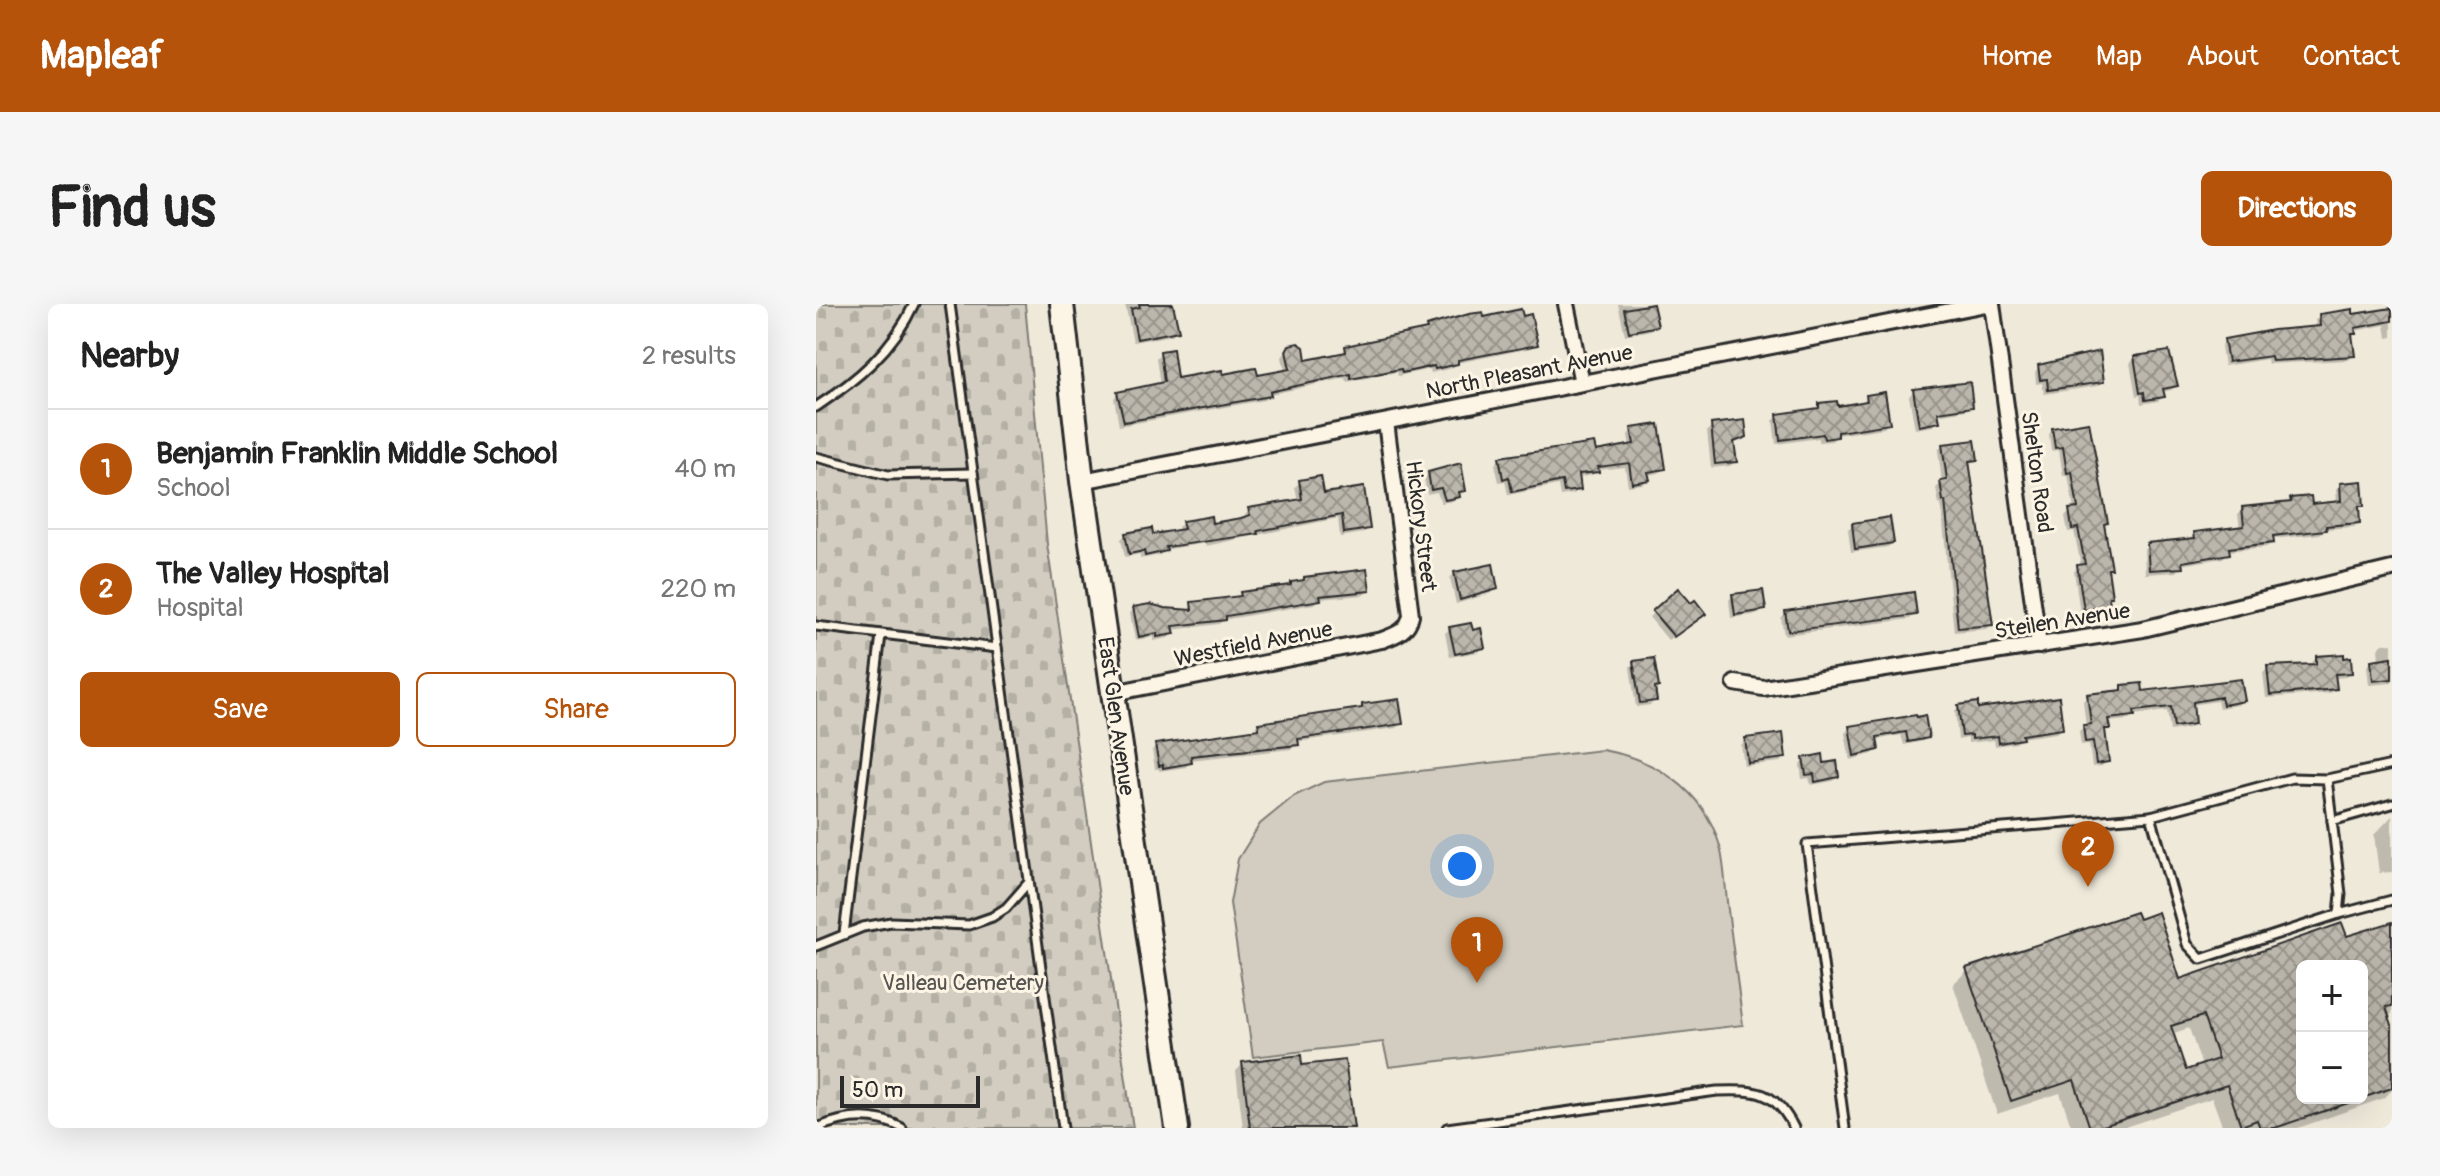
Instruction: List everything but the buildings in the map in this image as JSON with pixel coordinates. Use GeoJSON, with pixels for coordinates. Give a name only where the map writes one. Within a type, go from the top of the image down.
{"type":"FeatureCollection","features":[{"type":"Feature","properties":{"kind":"street","name":"East Glen Avenue"},"geometry":{"type":"LineString","coordinates":[[1062,304],[1082,481],[1177,1128]]}},
{"type":"Feature","properties":{"kind":"street"},"geometry":{"type":"LineString","coordinates":[[1566,304],[1582,383]]}},
{"type":"Feature","properties":{"kind":"street","name":"North Pleasant Avenue"},"geometry":{"type":"LineString","coordinates":[[1082,481],[1956,307],[1989,304]]}},
{"type":"Feature","properties":{"kind":"street","name":"Shelton Road"},"geometry":{"type":"LineString","coordinates":[[1989,304],[2039,646]]}},
{"type":"Feature","properties":{"kind":"street","name":"Hickory Street"},"geometry":{"type":"LineString","coordinates":[[1386,422],[1411,615],[1407,627],[1400,632]]}},
{"type":"Feature","properties":{"kind":"street","name":"Steilen Avenue"},"geometry":{"type":"LineString","coordinates":[[1735,683],[1763,688],[2143,629],[2392,569]]}},
{"type":"Feature","properties":{"kind":"street","name":"Westfield Avenue"},"geometry":{"type":"LineString","coordinates":[[1113,693],[1382,640],[1400,632]]}},
{"type":"Feature","properties":{"kind":"lane"},"geometry":{"type":"LineString","coordinates":[[816,407],[863,374],[886,347],[914,304]]}},
{"type":"Feature","properties":{"kind":"lane"},"geometry":{"type":"LineString","coordinates":[[950,304],[1063,1128]]}},
{"type":"Feature","properties":{"kind":"lane"},"geometry":{"type":"LineString","coordinates":[[816,457],[888,475],[973,473]]}},
{"type":"Feature","properties":{"kind":"lane"},"geometry":{"type":"LineString","coordinates":[[816,626],[997,648]]}},
{"type":"Feature","properties":{"kind":"lane"},"geometry":{"type":"LineString","coordinates":[[844,934],[881,635]]}},
{"type":"Feature","properties":{"kind":"lane"},"geometry":{"type":"LineString","coordinates":[[1845,1128],[1807,844],[2151,816],[2292,778],[2327,779],[2392,765]]}},
{"type":"Feature","properties":{"kind":"lane"},"geometry":{"type":"LineString","coordinates":[[2327,779],[2341,894],[2339,914]]}},
{"type":"Feature","properties":{"kind":"lane"},"geometry":{"type":"LineString","coordinates":[[2332,821],[2392,804]]}},
{"type":"Feature","properties":{"kind":"lane"},"geometry":{"type":"LineString","coordinates":[[2151,816],[2187,944],[2201,959],[2392,900]]}},
{"type":"Feature","properties":{"kind":"lane"},"geometry":{"type":"LineString","coordinates":[[816,946],[844,934],[891,922],[969,925],[1006,908],[1029,882]]}},
{"type":"Feature","properties":{"kind":"lane"},"geometry":{"type":"LineString","coordinates":[[1447,1128],[1717,1091],[1748,1090],[1784,1106],[1794,1128]]}},
{"type":"Feature","properties":{"kind":"lane"},"geometry":{"type":"LineString","coordinates":[[817,1128],[853,1117],[875,1119],[902,1128]]}},
{"type":"Feature","properties":{"kind":"lane"},"geometry":{"type":"LineString","coordinates":[[1515,1118],[1516,1128]]}},
{"type":"Feature","properties":{"kind":"green space","name":"Valleau Cemetery"},"geometry":{"type":"Polygon","coordinates":[[[816,304],[1025,304],[1047,544],[1133,1128],[816,1128],[816,304]]]}},
{"type":"Feature","properties":{"kind":"green space"},"geometry":{"type":"Polygon","coordinates":[[[1602,750],[1622,754],[1658,769],[1688,792],[1711,824],[1723,859],[1743,1025],[1389,1067],[1383,1042],[1253,1057],[1230,903],[1238,859],[1260,824],[1294,796],[1324,782],[1602,750]]]}},
{"type":"Feature","properties":{"kind":"place","name":"The Valley Hospital"},"geometry":{"type":"Point","coordinates":[2088,887]}},
{"type":"Feature","properties":{"kind":"place","name":"Benjamin Franklin Middle School"},"geometry":{"type":"Point","coordinates":[1477,983]}}]}
